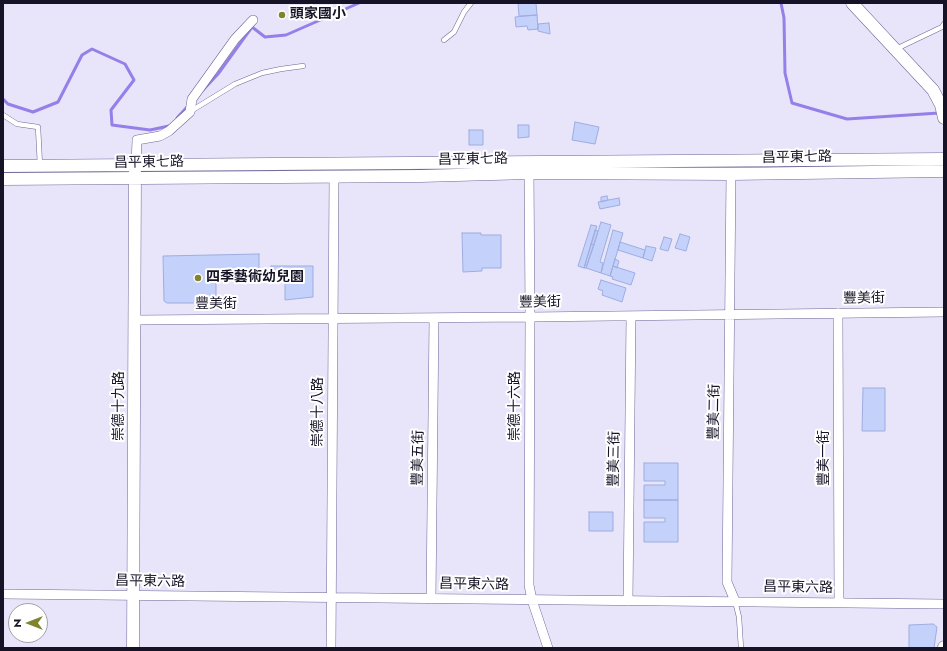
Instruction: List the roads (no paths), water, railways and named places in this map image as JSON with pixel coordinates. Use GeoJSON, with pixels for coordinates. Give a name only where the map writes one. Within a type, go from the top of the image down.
{"type":"FeatureCollection","features":[{"type":"Feature","properties":{"kind":"street"},"geometry":{"type":"LineString","coordinates":[[852,3],[933,90],[941,105],[944,118]]}},
{"type":"Feature","properties":{"kind":"street"},"geometry":{"type":"LineString","coordinates":[[136,164],[137,140],[160,136],[169,131],[190,112],[192,99],[234,39],[253,20]]}},
{"type":"Feature","properties":{"kind":"street","name":"昌平東七路"},"geometry":{"type":"LineString","coordinates":[[3,179],[421,176],[529,168],[944,159]]}},
{"type":"Feature","properties":{"kind":"street","name":"昌平東七路"},"geometry":{"type":"LineString","coordinates":[[3,166],[136,164],[529,168],[731,174],[944,171]]}},
{"type":"Feature","properties":{"kind":"street","name":"崇德十九路"},"geometry":{"type":"LineString","coordinates":[[134,648],[136,164]]}},
{"type":"Feature","properties":{"kind":"street","name":"崇德十六路"},"geometry":{"type":"LineString","coordinates":[[529,168],[529,585],[532,600],[548,648]]}},
{"type":"Feature","properties":{"kind":"street","name":"豐美二街"},"geometry":{"type":"LineString","coordinates":[[731,174],[727,582],[735,601]]}},
{"type":"Feature","properties":{"kind":"street","name":"崇德十八路"},"geometry":{"type":"LineString","coordinates":[[332,648],[334,176]]}},
{"type":"Feature","properties":{"kind":"street","name":"豐美街"},"geometry":{"type":"LineString","coordinates":[[135,320],[944,312]]}},
{"type":"Feature","properties":{"kind":"street","name":"豐美一街"},"geometry":{"type":"LineString","coordinates":[[838,313],[839,603]]}},
{"type":"Feature","properties":{"kind":"street","name":"豐美三街"},"geometry":{"type":"LineString","coordinates":[[628,601],[631,316]]}},
{"type":"Feature","properties":{"kind":"street","name":"豐美五街"},"geometry":{"type":"LineString","coordinates":[[431,599],[434,318]]}},
{"type":"Feature","properties":{"kind":"street","name":"昌平東六路"},"geometry":{"type":"LineString","coordinates":[[3,594],[944,604]]}},
{"type":"Feature","properties":{"kind":"lane"},"geometry":{"type":"LineString","coordinates":[[444,40],[454,32],[464,12],[471,3]]}},
{"type":"Feature","properties":{"kind":"lane"},"geometry":{"type":"LineString","coordinates":[[896,49],[942,27],[944,24]]}},
{"type":"Feature","properties":{"kind":"lane"},"geometry":{"type":"LineString","coordinates":[[190,112],[235,84],[262,73],[302,66]]}},
{"type":"Feature","properties":{"kind":"lane"},"geometry":{"type":"LineString","coordinates":[[3,115],[17,124],[38,126],[40,165]]}},
{"type":"Feature","properties":{"kind":"lane","name":"豐美二街"},"geometry":{"type":"LineString","coordinates":[[735,601],[739,618],[741,648]]}},
{"type":"Feature","properties":{"kind":"waterway"},"geometry":{"type":"LineString","coordinates":[[203,90],[218,74],[252,27],[265,37],[286,35],[359,3]]}},
{"type":"Feature","properties":{"kind":"waterway"},"geometry":{"type":"LineString","coordinates":[[781,3],[784,18],[785,73],[792,103],[847,119],[939,113]]}},
{"type":"Feature","properties":{"kind":"waterway"},"geometry":{"type":"LineString","coordinates":[[3,99],[8,104],[33,112],[58,102],[82,55],[92,49],[125,64],[134,80],[111,110],[112,125],[150,130],[169,126]]}},
{"type":"Feature","properties":{"kind":"waterway"},"geometry":{"type":"LineString","coordinates":[[177,118],[188,106]]}},
{"type":"Feature","properties":{"kind":"place","name":"頭家國小"},"geometry":{"type":"Point","coordinates":[282,15]}},
{"type":"Feature","properties":{"kind":"place","name":"四季藝術幼兒園"},"geometry":{"type":"Point","coordinates":[198,278]}}]}
